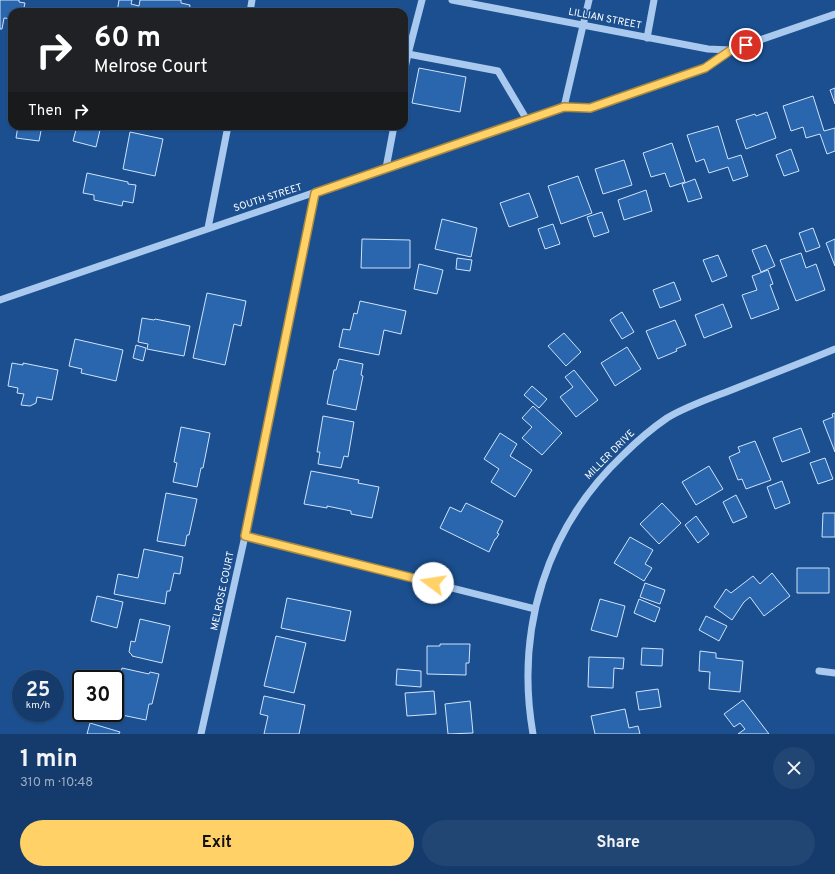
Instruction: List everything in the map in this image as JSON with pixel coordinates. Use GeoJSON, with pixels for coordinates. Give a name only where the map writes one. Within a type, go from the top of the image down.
{"type":"FeatureCollection","features":[{"type":"Feature","properties":{"kind":"street"},"geometry":{"type":"LineString","coordinates":[[422,0],[408,54],[498,71],[527,120]]}},
{"type":"Feature","properties":{"kind":"street","name":"LILLIAN STREET"},"geometry":{"type":"LineString","coordinates":[[452,0],[708,49],[731,50]]}},
{"type":"Feature","properties":{"kind":"street"},"geometry":{"type":"LineString","coordinates":[[564,107],[584,25],[588,0]]}},
{"type":"Feature","properties":{"kind":"street"},"geometry":{"type":"LineString","coordinates":[[647,38],[654,0]]}},
{"type":"Feature","properties":{"kind":"street","name":"SOUTH STREET"},"geometry":{"type":"LineString","coordinates":[[0,300],[564,107],[590,108],[705,68],[731,50],[835,14]]}},
{"type":"Feature","properties":{"kind":"street"},"geometry":{"type":"LineString","coordinates":[[208,228],[227,130]]}},
{"type":"Feature","properties":{"kind":"street"},"geometry":{"type":"LineString","coordinates":[[386,168],[393,130]]}},
{"type":"Feature","properties":{"kind":"street","name":"MELROSE COURT"},"geometry":{"type":"LineString","coordinates":[[201,734],[245,536],[315,193]]}},
{"type":"Feature","properties":{"kind":"street","name":"MILLER DRIVE"},"geometry":{"type":"LineString","coordinates":[[533,734],[528,698],[527,666],[531,628],[535,609],[547,570],[574,513],[601,476],[639,440],[668,418],[716,396],[835,349]]}},
{"type":"Feature","properties":{"kind":"street"},"geometry":{"type":"LineString","coordinates":[[245,536],[535,609]]}},
{"type":"Feature","properties":{"kind":"street"},"geometry":{"type":"LineString","coordinates":[[819,671],[835,673]]}},
{"type":"Feature","properties":{"kind":"building"},"geometry":{"type":"Polygon","coordinates":[[[0,0],[19,0],[19,2],[25,3],[24,8],[8,8],[8,18],[4,18],[2,29],[0,29],[0,0]]]}},
{"type":"Feature","properties":{"kind":"building"},"geometry":{"type":"Polygon","coordinates":[[[119,0],[132,0],[131,4],[139,6],[140,0],[181,0],[181,3],[190,5],[190,8],[118,8],[119,0]]]}},
{"type":"Feature","properties":{"kind":"building"},"geometry":{"type":"Polygon","coordinates":[[[419,68],[466,77],[460,112],[412,103],[419,68]]]}},
{"type":"Feature","properties":{"kind":"building"},"geometry":{"type":"Polygon","coordinates":[[[835,88],[835,104],[830,90],[835,88]]]}},
{"type":"Feature","properties":{"kind":"building"},"geometry":{"type":"Polygon","coordinates":[[[813,96],[824,131],[835,128],[835,151],[827,154],[820,134],[806,138],[803,127],[791,131],[783,106],[813,96]]]}},
{"type":"Feature","properties":{"kind":"building"},"geometry":{"type":"Polygon","coordinates":[[[767,112],[776,138],[746,149],[736,120],[767,112]]]}},
{"type":"Feature","properties":{"kind":"building"},"geometry":{"type":"Polygon","coordinates":[[[718,126],[728,159],[741,155],[748,176],[733,181],[728,167],[709,173],[704,159],[696,162],[687,135],[718,126]]]}},
{"type":"Feature","properties":{"kind":"building"},"geometry":{"type":"Polygon","coordinates":[[[17,130],[41,130],[39,141],[16,138],[17,130]]]}},
{"type":"Feature","properties":{"kind":"building"},"geometry":{"type":"Polygon","coordinates":[[[76,130],[100,130],[96,147],[73,141],[76,130]]]}},
{"type":"Feature","properties":{"kind":"building"},"geometry":{"type":"Polygon","coordinates":[[[130,132],[163,139],[155,176],[123,169],[130,132]]]}},
{"type":"Feature","properties":{"kind":"building"},"geometry":{"type":"Polygon","coordinates":[[[672,143],[685,182],[670,187],[665,173],[651,177],[643,153],[672,143]]]}},
{"type":"Feature","properties":{"kind":"building"},"geometry":{"type":"Polygon","coordinates":[[[791,149],[799,171],[784,176],[776,155],[791,149]]]}},
{"type":"Feature","properties":{"kind":"building"},"geometry":{"type":"Polygon","coordinates":[[[624,160],[632,185],[603,194],[595,169],[624,160]]]}},
{"type":"Feature","properties":{"kind":"building"},"geometry":{"type":"Polygon","coordinates":[[[87,173],[136,185],[133,203],[123,201],[122,206],[94,200],[94,195],[83,193],[87,173]]]}},
{"type":"Feature","properties":{"kind":"building"},"geometry":{"type":"Polygon","coordinates":[[[578,176],[592,213],[561,224],[548,186],[578,176]]]}},
{"type":"Feature","properties":{"kind":"building"},"geometry":{"type":"Polygon","coordinates":[[[695,179],[702,198],[688,202],[682,184],[695,179]]]}},
{"type":"Feature","properties":{"kind":"building"},"geometry":{"type":"Polygon","coordinates":[[[646,190],[652,211],[624,220],[618,200],[646,190]]]}},
{"type":"Feature","properties":{"kind":"building"},"geometry":{"type":"Polygon","coordinates":[[[529,193],[538,217],[509,227],[500,203],[529,193]]]}},
{"type":"Feature","properties":{"kind":"building"},"geometry":{"type":"Polygon","coordinates":[[[602,212],[609,232],[594,237],[587,217],[602,212]]]}},
{"type":"Feature","properties":{"kind":"building"},"geometry":{"type":"Polygon","coordinates":[[[442,219],[477,228],[471,257],[435,249],[442,219]]]}},
{"type":"Feature","properties":{"kind":"building"},"geometry":{"type":"Polygon","coordinates":[[[553,224],[560,244],[545,249],[538,229],[553,224]]]}},
{"type":"Feature","properties":{"kind":"building"},"geometry":{"type":"Polygon","coordinates":[[[813,228],[820,247],[806,252],[799,233],[813,228]]]}},
{"type":"Feature","properties":{"kind":"building"},"geometry":{"type":"Polygon","coordinates":[[[362,239],[410,240],[410,268],[361,268],[362,239]]]}},
{"type":"Feature","properties":{"kind":"building"},"geometry":{"type":"Polygon","coordinates":[[[835,239],[835,266],[826,243],[835,239]]]}},
{"type":"Feature","properties":{"kind":"building"},"geometry":{"type":"Polygon","coordinates":[[[766,245],[775,266],[761,272],[752,250],[766,245]]]}},
{"type":"Feature","properties":{"kind":"building"},"geometry":{"type":"Polygon","coordinates":[[[801,253],[806,268],[816,264],[825,290],[796,301],[780,260],[801,253]]]}},
{"type":"Feature","properties":{"kind":"building"},"geometry":{"type":"Polygon","coordinates":[[[718,255],[727,276],[712,282],[703,260],[718,255]]]}},
{"type":"Feature","properties":{"kind":"building"},"geometry":{"type":"Polygon","coordinates":[[[457,258],[472,260],[470,271],[456,269],[457,258]]]}},
{"type":"Feature","properties":{"kind":"building"},"geometry":{"type":"Polygon","coordinates":[[[419,264],[443,270],[437,294],[414,289],[419,264]]]}},
{"type":"Feature","properties":{"kind":"building"},"geometry":{"type":"Polygon","coordinates":[[[768,270],[773,284],[770,285],[779,309],[751,319],[742,295],[757,290],[752,276],[768,270]]]}},
{"type":"Feature","properties":{"kind":"building"},"geometry":{"type":"Polygon","coordinates":[[[674,282],[681,300],[660,308],[653,290],[674,282]]]}},
{"type":"Feature","properties":{"kind":"building"},"geometry":{"type":"Polygon","coordinates":[[[207,293],[246,301],[241,326],[234,324],[225,365],[193,358],[207,293]]]}},
{"type":"Feature","properties":{"kind":"building"},"geometry":{"type":"Polygon","coordinates":[[[360,301],[406,311],[401,334],[384,330],[379,355],[339,347],[343,329],[350,330],[354,313],[357,314],[360,301]]]}},
{"type":"Feature","properties":{"kind":"building"},"geometry":{"type":"Polygon","coordinates":[[[723,304],[732,327],[704,338],[695,315],[723,304]]]}},
{"type":"Feature","properties":{"kind":"building"},"geometry":{"type":"Polygon","coordinates":[[[622,312],[634,332],[622,339],[610,320],[622,312]]]}},
{"type":"Feature","properties":{"kind":"building"},"geometry":{"type":"Polygon","coordinates":[[[142,318],[190,326],[184,356],[147,349],[148,344],[138,342],[142,318]]]}},
{"type":"Feature","properties":{"kind":"building"},"geometry":{"type":"Polygon","coordinates":[[[675,320],[686,345],[676,349],[677,351],[658,359],[646,331],[675,320]]]}},
{"type":"Feature","properties":{"kind":"building"},"geometry":{"type":"Polygon","coordinates":[[[564,333],[581,352],[566,366],[548,346],[564,333]]]}},
{"type":"Feature","properties":{"kind":"building"},"geometry":{"type":"Polygon","coordinates":[[[75,339],[123,350],[116,381],[81,373],[82,369],[69,366],[75,339]]]}},
{"type":"Feature","properties":{"kind":"building"},"geometry":{"type":"Polygon","coordinates":[[[136,345],[146,348],[143,361],[133,358],[136,345]]]}},
{"type":"Feature","properties":{"kind":"building"},"geometry":{"type":"Polygon","coordinates":[[[627,347],[641,369],[615,386],[601,363],[627,347]]]}},
{"type":"Feature","properties":{"kind":"building"},"geometry":{"type":"Polygon","coordinates":[[[339,359],[363,364],[361,375],[363,376],[356,410],[327,404],[334,370],[336,370],[339,359]]]}},
{"type":"Feature","properties":{"kind":"building"},"geometry":{"type":"Polygon","coordinates":[[[12,363],[23,365],[23,363],[58,370],[52,400],[37,397],[36,403],[30,406],[21,405],[24,394],[17,393],[18,388],[8,386],[12,363]]]}},
{"type":"Feature","properties":{"kind":"building"},"geometry":{"type":"Polygon","coordinates":[[[574,370],[598,400],[576,417],[560,397],[573,387],[565,377],[574,370]]]}},
{"type":"Feature","properties":{"kind":"building"},"geometry":{"type":"Polygon","coordinates":[[[532,386],[547,399],[539,408],[524,395],[532,386]]]}},
{"type":"Feature","properties":{"kind":"building"},"geometry":{"type":"Polygon","coordinates":[[[533,406],[562,433],[542,455],[522,438],[532,427],[522,418],[533,406]]]}},
{"type":"Feature","properties":{"kind":"building"},"geometry":{"type":"Polygon","coordinates":[[[835,413],[835,452],[823,421],[833,417],[832,414],[835,413]]]}},
{"type":"Feature","properties":{"kind":"building"},"geometry":{"type":"Polygon","coordinates":[[[323,416],[354,422],[348,457],[344,456],[341,468],[318,464],[320,452],[317,452],[323,416]]]}},
{"type":"Feature","properties":{"kind":"building"},"geometry":{"type":"Polygon","coordinates":[[[181,427],[210,433],[203,468],[201,468],[197,487],[173,482],[177,463],[174,462],[181,427]]]}},
{"type":"Feature","properties":{"kind":"building"},"geometry":{"type":"Polygon","coordinates":[[[801,428],[810,452],[782,462],[773,438],[801,428]]]}},
{"type":"Feature","properties":{"kind":"building"},"geometry":{"type":"Polygon","coordinates":[[[500,433],[517,444],[510,456],[532,470],[515,497],[491,482],[499,469],[484,459],[500,433]]]}},
{"type":"Feature","properties":{"kind":"building"},"geometry":{"type":"Polygon","coordinates":[[[755,441],[771,480],[746,489],[742,479],[738,480],[729,457],[740,452],[738,447],[755,441]]]}},
{"type":"Feature","properties":{"kind":"building"},"geometry":{"type":"Polygon","coordinates":[[[825,458],[833,479],[818,484],[810,463],[825,458]]]}},
{"type":"Feature","properties":{"kind":"building"},"geometry":{"type":"Polygon","coordinates":[[[709,466],[723,489],[696,505],[682,482],[709,466]]]}},
{"type":"Feature","properties":{"kind":"building"},"geometry":{"type":"Polygon","coordinates":[[[311,471],[359,480],[358,483],[379,487],[372,518],[351,514],[351,511],[327,506],[327,508],[304,504],[311,471]]]}},
{"type":"Feature","properties":{"kind":"building"},"geometry":{"type":"Polygon","coordinates":[[[782,481],[790,503],[775,509],[767,487],[782,481]]]}},
{"type":"Feature","properties":{"kind":"building"},"geometry":{"type":"Polygon","coordinates":[[[166,493],[197,499],[185,546],[157,541],[166,493]]]}},
{"type":"Feature","properties":{"kind":"building"},"geometry":{"type":"Polygon","coordinates":[[[736,495],[747,517],[733,523],[723,502],[736,495]]]}},
{"type":"Feature","properties":{"kind":"building"},"geometry":{"type":"Polygon","coordinates":[[[466,503],[503,521],[497,533],[499,534],[489,552],[440,528],[450,507],[461,512],[466,503]]]}},
{"type":"Feature","properties":{"kind":"building"},"geometry":{"type":"Polygon","coordinates":[[[662,503],[681,523],[659,544],[640,524],[662,503]]]}},
{"type":"Feature","properties":{"kind":"building"},"geometry":{"type":"Polygon","coordinates":[[[823,513],[835,513],[835,537],[822,537],[823,513]]]}},
{"type":"Feature","properties":{"kind":"building"},"geometry":{"type":"Polygon","coordinates":[[[696,516],[709,534],[698,543],[685,525],[696,516]]]}},
{"type":"Feature","properties":{"kind":"building"},"geometry":{"type":"Polygon","coordinates":[[[630,537],[653,550],[645,564],[652,568],[644,581],[614,563],[630,537]]]}},
{"type":"Feature","properties":{"kind":"building"},"geometry":{"type":"Polygon","coordinates":[[[144,549],[183,557],[180,574],[174,573],[170,591],[167,591],[165,604],[114,594],[118,574],[138,578],[144,549]]]}},
{"type":"Feature","properties":{"kind":"building"},"geometry":{"type":"Polygon","coordinates":[[[797,568],[829,568],[829,593],[797,593],[797,568]]]}},
{"type":"Feature","properties":{"kind":"building"},"geometry":{"type":"Polygon","coordinates":[[[772,573],[790,596],[764,616],[750,597],[744,602],[732,620],[714,607],[726,589],[731,593],[753,576],[760,584],[772,573]]]}},
{"type":"Feature","properties":{"kind":"building"},"geometry":{"type":"Polygon","coordinates":[[[645,583],[665,590],[660,604],[640,597],[645,583]]]}},
{"type":"Feature","properties":{"kind":"building"},"geometry":{"type":"Polygon","coordinates":[[[97,596],[123,602],[117,628],[91,621],[97,596]]]}},
{"type":"Feature","properties":{"kind":"building"},"geometry":{"type":"Polygon","coordinates":[[[287,598],[351,611],[345,641],[281,628],[287,598]]]}},
{"type":"Feature","properties":{"kind":"building"},"geometry":{"type":"Polygon","coordinates":[[[600,599],[625,606],[617,637],[591,630],[600,599]]]}},
{"type":"Feature","properties":{"kind":"building"},"geometry":{"type":"Polygon","coordinates":[[[639,599],[660,608],[655,622],[634,613],[639,599]]]}},
{"type":"Feature","properties":{"kind":"building"},"geometry":{"type":"Polygon","coordinates":[[[706,616],[727,626],[719,641],[699,630],[706,616]]]}},
{"type":"Feature","properties":{"kind":"building"},"geometry":{"type":"Polygon","coordinates":[[[140,619],[170,626],[162,663],[132,656],[129,652],[131,641],[135,642],[140,619]]]}},
{"type":"Feature","properties":{"kind":"building"},"geometry":{"type":"Polygon","coordinates":[[[276,636],[306,643],[294,693],[264,686],[276,636]]]}},
{"type":"Feature","properties":{"kind":"building"},"geometry":{"type":"Polygon","coordinates":[[[440,644],[470,644],[469,663],[466,663],[466,675],[427,674],[427,646],[440,646],[440,644]]]}},
{"type":"Feature","properties":{"kind":"building"},"geometry":{"type":"Polygon","coordinates":[[[642,648],[663,649],[662,666],[641,665],[642,648]]]}},
{"type":"Feature","properties":{"kind":"building"},"geometry":{"type":"Polygon","coordinates":[[[700,651],[716,653],[716,658],[743,661],[740,692],[709,689],[710,672],[699,671],[700,651]]]}},
{"type":"Feature","properties":{"kind":"building"},"geometry":{"type":"Polygon","coordinates":[[[589,657],[624,658],[623,669],[614,668],[613,688],[588,687],[589,657]]]}},
{"type":"Feature","properties":{"kind":"building"},"geometry":{"type":"Polygon","coordinates":[[[122,668],[149,674],[150,672],[159,674],[152,704],[149,704],[146,720],[124,715],[124,670],[122,670],[122,668]]]}},
{"type":"Feature","properties":{"kind":"building"},"geometry":{"type":"Polygon","coordinates":[[[397,669],[421,671],[421,687],[396,685],[397,669]]]}},
{"type":"Feature","properties":{"kind":"building"},"geometry":{"type":"Polygon","coordinates":[[[658,689],[661,707],[639,710],[636,692],[658,689]]]}},
{"type":"Feature","properties":{"kind":"building"},"geometry":{"type":"Polygon","coordinates":[[[434,691],[436,714],[407,716],[405,693],[434,691]]]}},
{"type":"Feature","properties":{"kind":"building"},"geometry":{"type":"Polygon","coordinates":[[[264,696],[305,705],[299,734],[264,734],[268,716],[260,714],[264,696]]]}},
{"type":"Feature","properties":{"kind":"building"},"geometry":{"type":"Polygon","coordinates":[[[743,700],[769,734],[738,734],[745,729],[740,723],[734,727],[724,714],[743,700]]]}},
{"type":"Feature","properties":{"kind":"building"},"geometry":{"type":"Polygon","coordinates":[[[470,701],[473,733],[448,734],[445,704],[470,701]]]}},
{"type":"Feature","properties":{"kind":"building"},"geometry":{"type":"Polygon","coordinates":[[[625,709],[629,728],[638,726],[640,734],[595,734],[591,716],[625,709]]]}},
{"type":"Feature","properties":{"kind":"building"},"geometry":{"type":"Polygon","coordinates":[[[90,723],[120,732],[119,734],[87,734],[90,723]]]}},
{"type":"Feature","properties":{"kind":"route"},"geometry":{"type":"LineString","coordinates":[[433,583],[245,536],[315,193],[564,107],[590,108],[705,68],[731,50],[746,45]]}}]}
